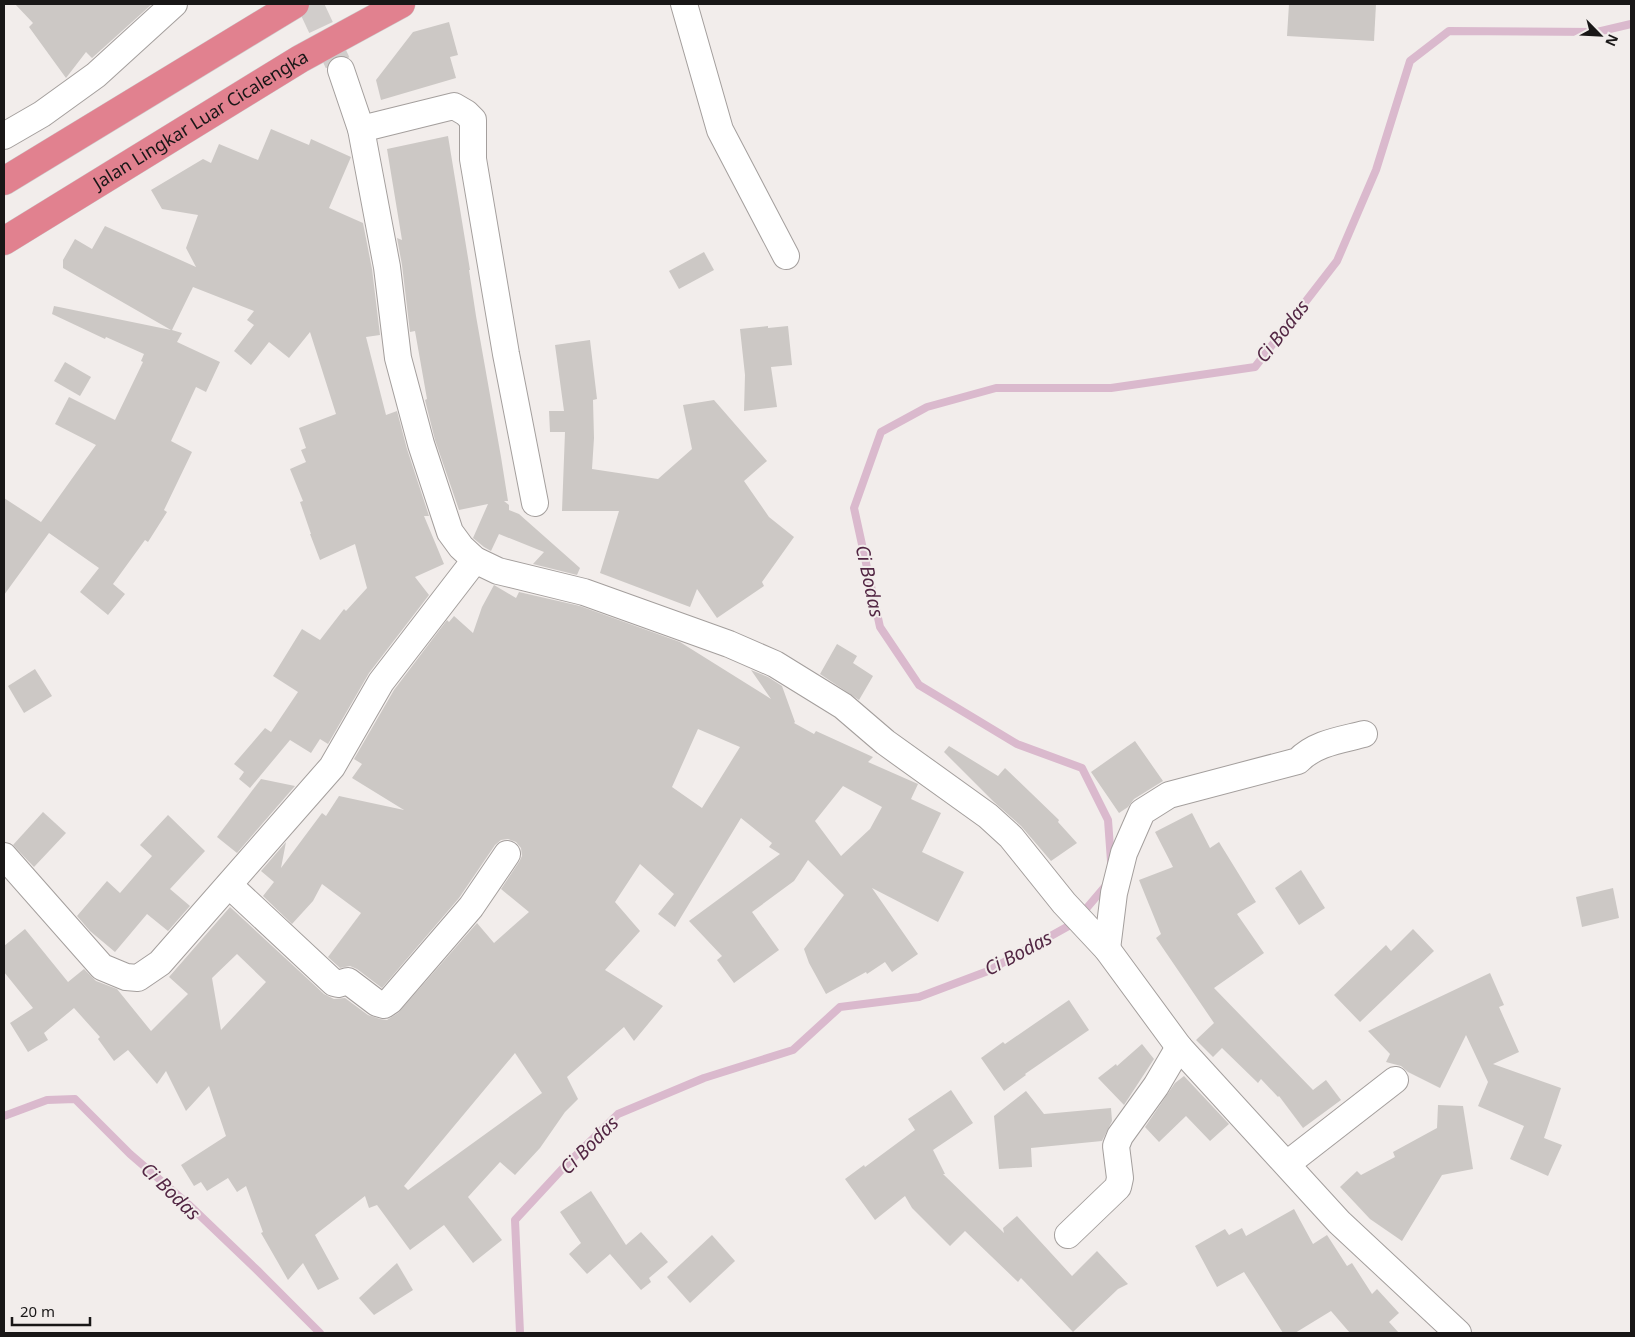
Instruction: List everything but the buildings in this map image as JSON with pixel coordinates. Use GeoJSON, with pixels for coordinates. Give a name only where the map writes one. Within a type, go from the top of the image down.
{"type":"FeatureCollection","features":[{"type":"Feature","properties":{"kind":"highway"},"geometry":{"type":"LineString","coordinates":[[4,181],[295,4]]}},
{"type":"Feature","properties":{"kind":"highway","name":"Jalan Lingkar Luar Cicalengka"},"geometry":{"type":"LineString","coordinates":[[4,241],[300,59],[401,4]]}},
{"type":"Feature","properties":{"kind":"street"},"geometry":{"type":"LineString","coordinates":[[4,136],[42,114],[96,75],[174,4]]}},
{"type":"Feature","properties":{"kind":"street"},"geometry":{"type":"LineString","coordinates":[[684,4],[720,130],[786,256]]}},
{"type":"Feature","properties":{"kind":"street"},"geometry":{"type":"LineString","coordinates":[[341,70],[361,129],[387,267],[398,358],[416,425],[450,532],[460,547],[475,560],[498,571],[584,592],[729,644],[775,664],[843,706],[885,742],[988,816],[1011,837],[1064,903],[1107,949],[1179,1047],[1339,1222],[1458,1333]]}},
{"type":"Feature","properties":{"kind":"street"},"geometry":{"type":"LineString","coordinates":[[361,129],[454,106],[473,120],[473,159],[506,354],[535,503]]}},
{"type":"Feature","properties":{"kind":"street"},"geometry":{"type":"LineString","coordinates":[[4,856],[102,967],[126,977],[138,978],[160,963],[332,767],[381,682],[475,560]]}},
{"type":"Feature","properties":{"kind":"street"},"geometry":{"type":"LineString","coordinates":[[1107,949],[1114,893],[1124,853],[1142,812],[1169,795],[1298,761],[1305,753],[1326,744],[1364,734]]}},
{"type":"Feature","properties":{"kind":"street"},"geometry":{"type":"LineString","coordinates":[[229,885],[334,983],[338,984],[348,980],[377,1003],[384,1005],[471,907],[507,854]]}},
{"type":"Feature","properties":{"kind":"street"},"geometry":{"type":"LineString","coordinates":[[1068,1235],[1118,1187],[1120,1178],[1116,1146],[1120,1136],[1156,1086],[1179,1047]]}},
{"type":"Feature","properties":{"kind":"street"},"geometry":{"type":"LineString","coordinates":[[1287,1164],[1395,1080]]}},
{"type":"Feature","properties":{"kind":"waterway","name":"Ci Bodas"},"geometry":{"type":"LineString","coordinates":[[1111,861],[1108,820],[1082,768],[1017,744],[919,685],[880,627],[854,508],[881,432],[927,407],[996,388],[1111,388],[1255,367],[1337,261],[1376,170],[1410,61],[1449,31],[1597,32],[1631,24]]}},
{"type":"Feature","properties":{"kind":"waterway","name":"Ci Bodas"},"geometry":{"type":"LineString","coordinates":[[520,1333],[515,1220],[565,1166],[618,1114],[704,1078],[793,1050],[840,1007],[919,997],[988,971],[1074,923],[1108,883]]}},
{"type":"Feature","properties":{"kind":"waterway","name":"Ci Bodas"},"geometry":{"type":"LineString","coordinates":[[4,1116],[47,1100],[75,1099],[130,1154],[188,1204],[320,1333]]}},
{"type":"Feature","properties":{"kind":"tunnel"},"geometry":{"type":"LineString","coordinates":[[310,4],[341,70]]}}]}
